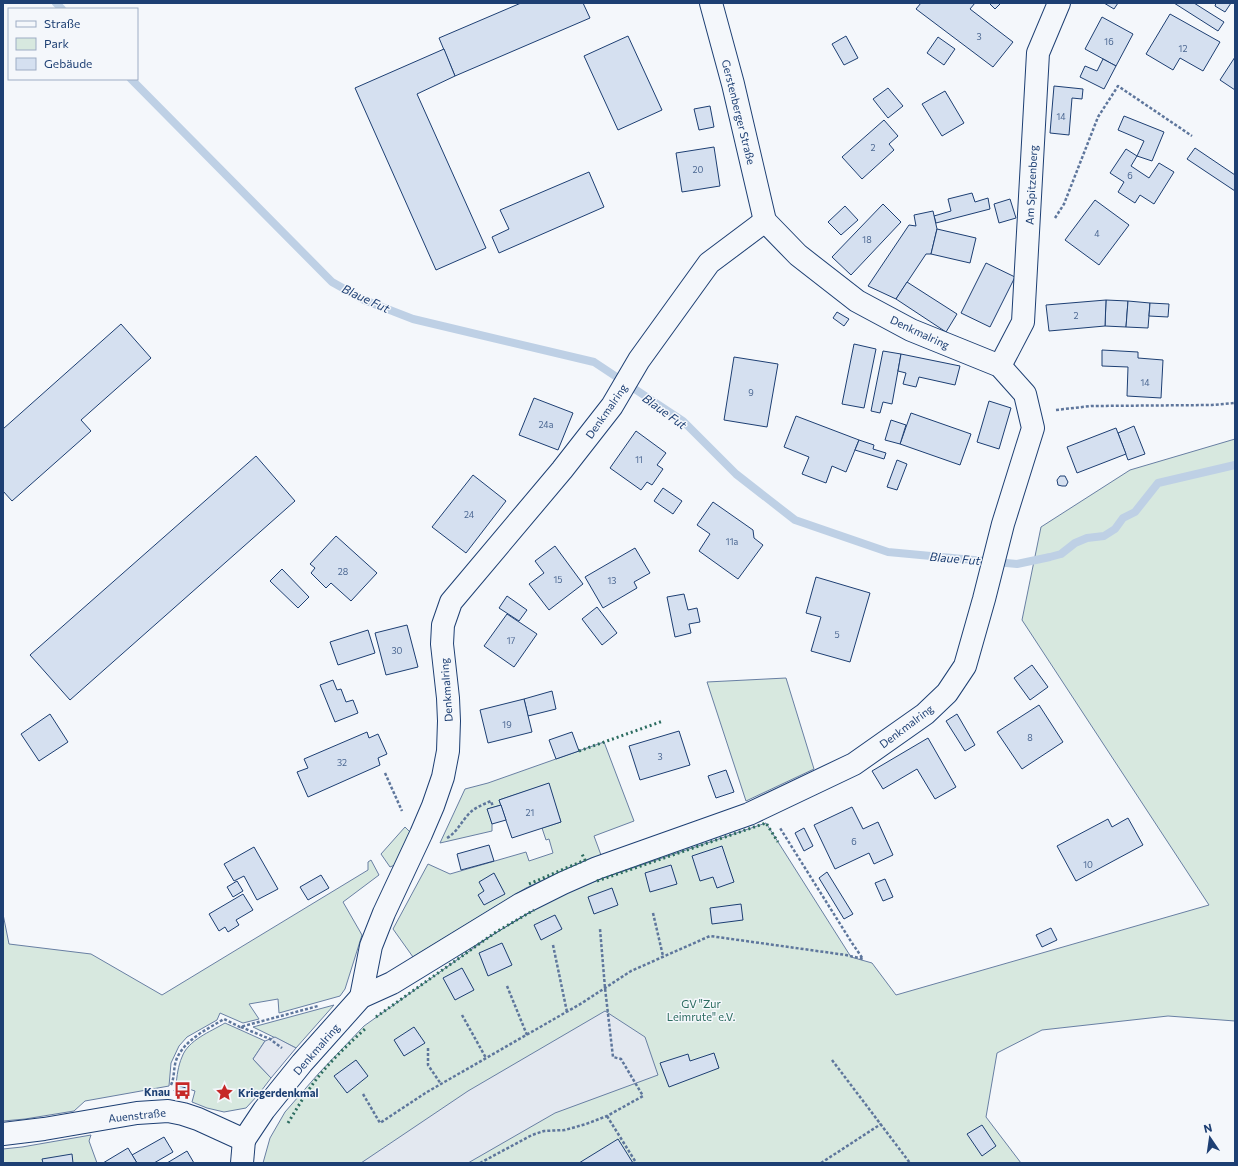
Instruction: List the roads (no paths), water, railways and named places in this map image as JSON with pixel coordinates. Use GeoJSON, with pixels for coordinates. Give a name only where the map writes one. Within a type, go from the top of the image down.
{"type":"FeatureCollection","features":[{"type":"Feature","properties":{"kind":"street","name":"Gerstenberger Straße"},"geometry":{"type":"LineString","coordinates":[[711,3],[733,84],[766,220]]}},
{"type":"Feature","properties":{"kind":"street","name":"Am Spitzenberg"},"geometry":{"type":"LineString","coordinates":[[1000,366],[1023,322],[1038,53],[1059,3]]}},
{"type":"Feature","properties":{"kind":"street","name":"Denkmalring"},"geometry":{"type":"LineString","coordinates":[[244,1140],[264,1110],[302,1063],[357,1002],[392,983],[521,904],[556,887],[597,868],[749,814],[854,764],[925,714],[947,693],[965,666],[1003,524],[1033,428],[1025,394],[1000,366],[911,330],[857,301],[798,255],[766,220],[709,263],[639,360],[612,406],[562,470],[451,602],[443,625],[442,644],[449,721],[448,751],[443,778],[422,834],[384,913],[371,946],[357,1002]]}},
{"type":"Feature","properties":{"kind":"street","name":"Auenstraße"},"geometry":{"type":"LineString","coordinates":[[3,1134],[44,1130],[137,1113],[168,1111],[198,1119],[244,1140]]}},
{"type":"Feature","properties":{"kind":"street"},"geometry":{"type":"LineString","coordinates":[[242,1163],[244,1140]]}},
{"type":"Feature","properties":{"kind":"waterway","name":"Blaue Fut"},"geometry":{"type":"LineString","coordinates":[[56,3],[61,8]]}},
{"type":"Feature","properties":{"kind":"waterway","name":"Blaue Fut"},"geometry":{"type":"LineString","coordinates":[[132,80],[332,282],[364,300],[413,319],[594,362],[683,421],[736,474],[795,520],[888,552],[1017,564],[1061,554],[1075,543],[1087,538],[1104,536],[1115,529],[1123,518],[1135,512],[1158,483],[1235,465]]}},
{"type":"Feature","properties":{"kind":"place","name":"Knau"},"geometry":{"type":"Point","coordinates":[183,1091]}},
{"type":"Feature","properties":{"kind":"place","name":"Kriegerdenkmal"},"geometry":{"type":"Point","coordinates":[225,1092]}},
{"type":"Feature","properties":{"kind":"park label","name":"GV \"Zur Leimrute\" e.V."},"geometry":{"type":"Point","coordinates":[701,1009]}}]}
